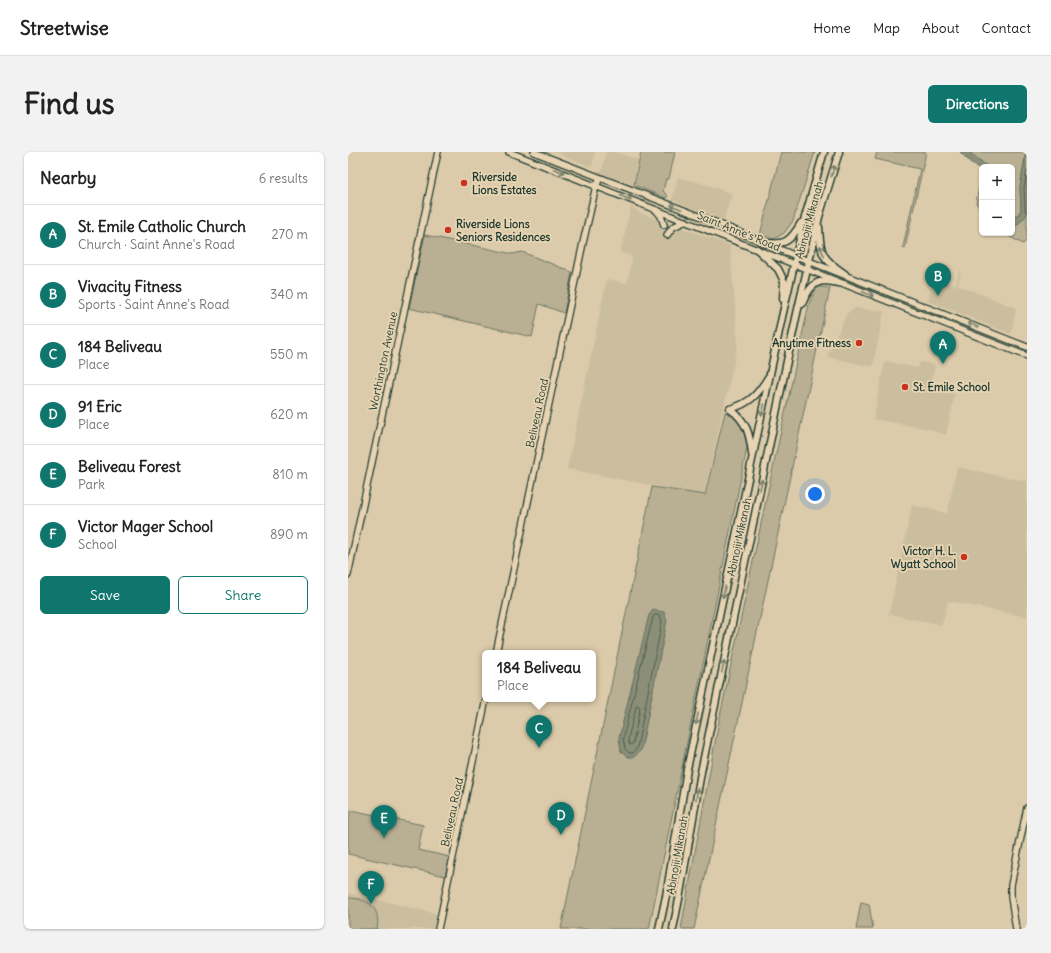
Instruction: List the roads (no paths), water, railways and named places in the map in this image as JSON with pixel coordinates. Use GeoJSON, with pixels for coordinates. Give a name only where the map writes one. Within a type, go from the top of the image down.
{"type":"FeatureCollection","features":[{"type":"Feature","properties":{"kind":"main road","name":"Abinojii Mikanah"},"geometry":{"type":"LineString","coordinates":[[659,929],[666,896],[687,768],[772,371],[782,317],[805,217],[824,152]]}},
{"type":"Feature","properties":{"kind":"main road","name":"Abinojii Mikanah"},"geometry":{"type":"LineString","coordinates":[[673,929],[680,899],[701,772],[796,318],[819,217],[839,152]]}},
{"type":"Feature","properties":{"kind":"main road"},"geometry":{"type":"LineString","coordinates":[[764,243],[777,244],[790,239],[805,217]]}},
{"type":"Feature","properties":{"kind":"main road"},"geometry":{"type":"LineString","coordinates":[[819,217],[820,246],[825,258],[845,274]]}},
{"type":"Feature","properties":{"kind":"main road"},"geometry":{"type":"LineString","coordinates":[[757,249],[778,268],[784,281],[782,317]]}},
{"type":"Feature","properties":{"kind":"main road"},"geometry":{"type":"LineString","coordinates":[[796,318],[807,291],[813,285],[819,281],[830,281],[844,284]]}},
{"type":"Feature","properties":{"kind":"main road"},"geometry":{"type":"LineString","coordinates":[[752,459],[750,440],[744,422],[739,415],[730,409],[748,402],[759,392],[772,371]]}},
{"type":"Feature","properties":{"kind":"street","name":"Worthington Avenue"},"geometry":{"type":"LineString","coordinates":[[348,575],[438,152]]}},
{"type":"Feature","properties":{"kind":"street","name":"Saint Anne's Road"},"geometry":{"type":"LineString","coordinates":[[509,152],[1027,356]]}},
{"type":"Feature","properties":{"kind":"street","name":"Saint Anne's Road"},"geometry":{"type":"LineString","coordinates":[[534,152],[712,221],[796,256],[845,274],[1027,347]]}},
{"type":"Feature","properties":{"kind":"street","name":"Beliveau Road"},"geometry":{"type":"LineString","coordinates":[[497,650],[596,186],[600,178]]}},
{"type":"Feature","properties":{"kind":"street"},"geometry":{"type":"LineString","coordinates":[[656,210],[661,216],[664,225]]}},
{"type":"Feature","properties":{"kind":"street"},"geometry":{"type":"LineString","coordinates":[[667,235],[673,227],[686,221]]}},
{"type":"Feature","properties":{"kind":"street"},"geometry":{"type":"LineString","coordinates":[[1006,348],[1009,340]]}},
{"type":"Feature","properties":{"kind":"street","name":"Beliveau Road"},"geometry":{"type":"LineString","coordinates":[[438,929],[485,702]]}},
{"type":"Feature","properties":{"kind":"street"},"geometry":{"type":"LineString","coordinates":[[1016,929],[1011,897],[1011,885],[1027,808]]}},
{"type":"Feature","properties":{"kind":"water"},"geometry":{"type":"Polygon","coordinates":[[[960,152],[969,152],[984,164],[979,164],[979,168],[972,164],[960,152]]]}},
{"type":"Feature","properties":{"kind":"water"},"geometry":{"type":"Polygon","coordinates":[[[1026,152],[1027,213],[1024,218],[1015,226],[1015,216],[1018,215],[1021,210],[1020,187],[1026,152]]]}},
{"type":"Feature","properties":{"kind":"water"},"geometry":{"type":"Polygon","coordinates":[[[653,610],[664,612],[667,620],[641,750],[634,757],[628,757],[621,752],[619,738],[649,615],[653,610]]]}},
{"type":"Feature","properties":{"kind":"place","name":"Riverside Lions Estates"},"geometry":{"type":"Point","coordinates":[464,183]}},
{"type":"Feature","properties":{"kind":"place","name":"Riverside Lions Seniors Residences"},"geometry":{"type":"Point","coordinates":[448,230]}},
{"type":"Feature","properties":{"kind":"place","name":"Vivacity Fitness"},"geometry":{"type":"Point","coordinates":[938,296]}},
{"type":"Feature","properties":{"kind":"place","name":"Anytime Fitness"},"geometry":{"type":"Point","coordinates":[859,343]}},
{"type":"Feature","properties":{"kind":"place","name":"St. Emile Catholic Church"},"geometry":{"type":"Point","coordinates":[943,364]}},
{"type":"Feature","properties":{"kind":"place","name":"St. Emile School"},"geometry":{"type":"Point","coordinates":[905,387]}},
{"type":"Feature","properties":{"kind":"place","name":"Victor H. L. Wyatt School"},"geometry":{"type":"Point","coordinates":[964,557]}},
{"type":"Feature","properties":{"kind":"place","name":"184 Beliveau"},"geometry":{"type":"Point","coordinates":[539,748]}},
{"type":"Feature","properties":{"kind":"place","name":"91 Eric"},"geometry":{"type":"Point","coordinates":[561,835]}},
{"type":"Feature","properties":{"kind":"place","name":"Beliveau Forest"},"geometry":{"type":"Point","coordinates":[384,838]}},
{"type":"Feature","properties":{"kind":"place","name":"Victor Mager School"},"geometry":{"type":"Point","coordinates":[371,904]}}]}
